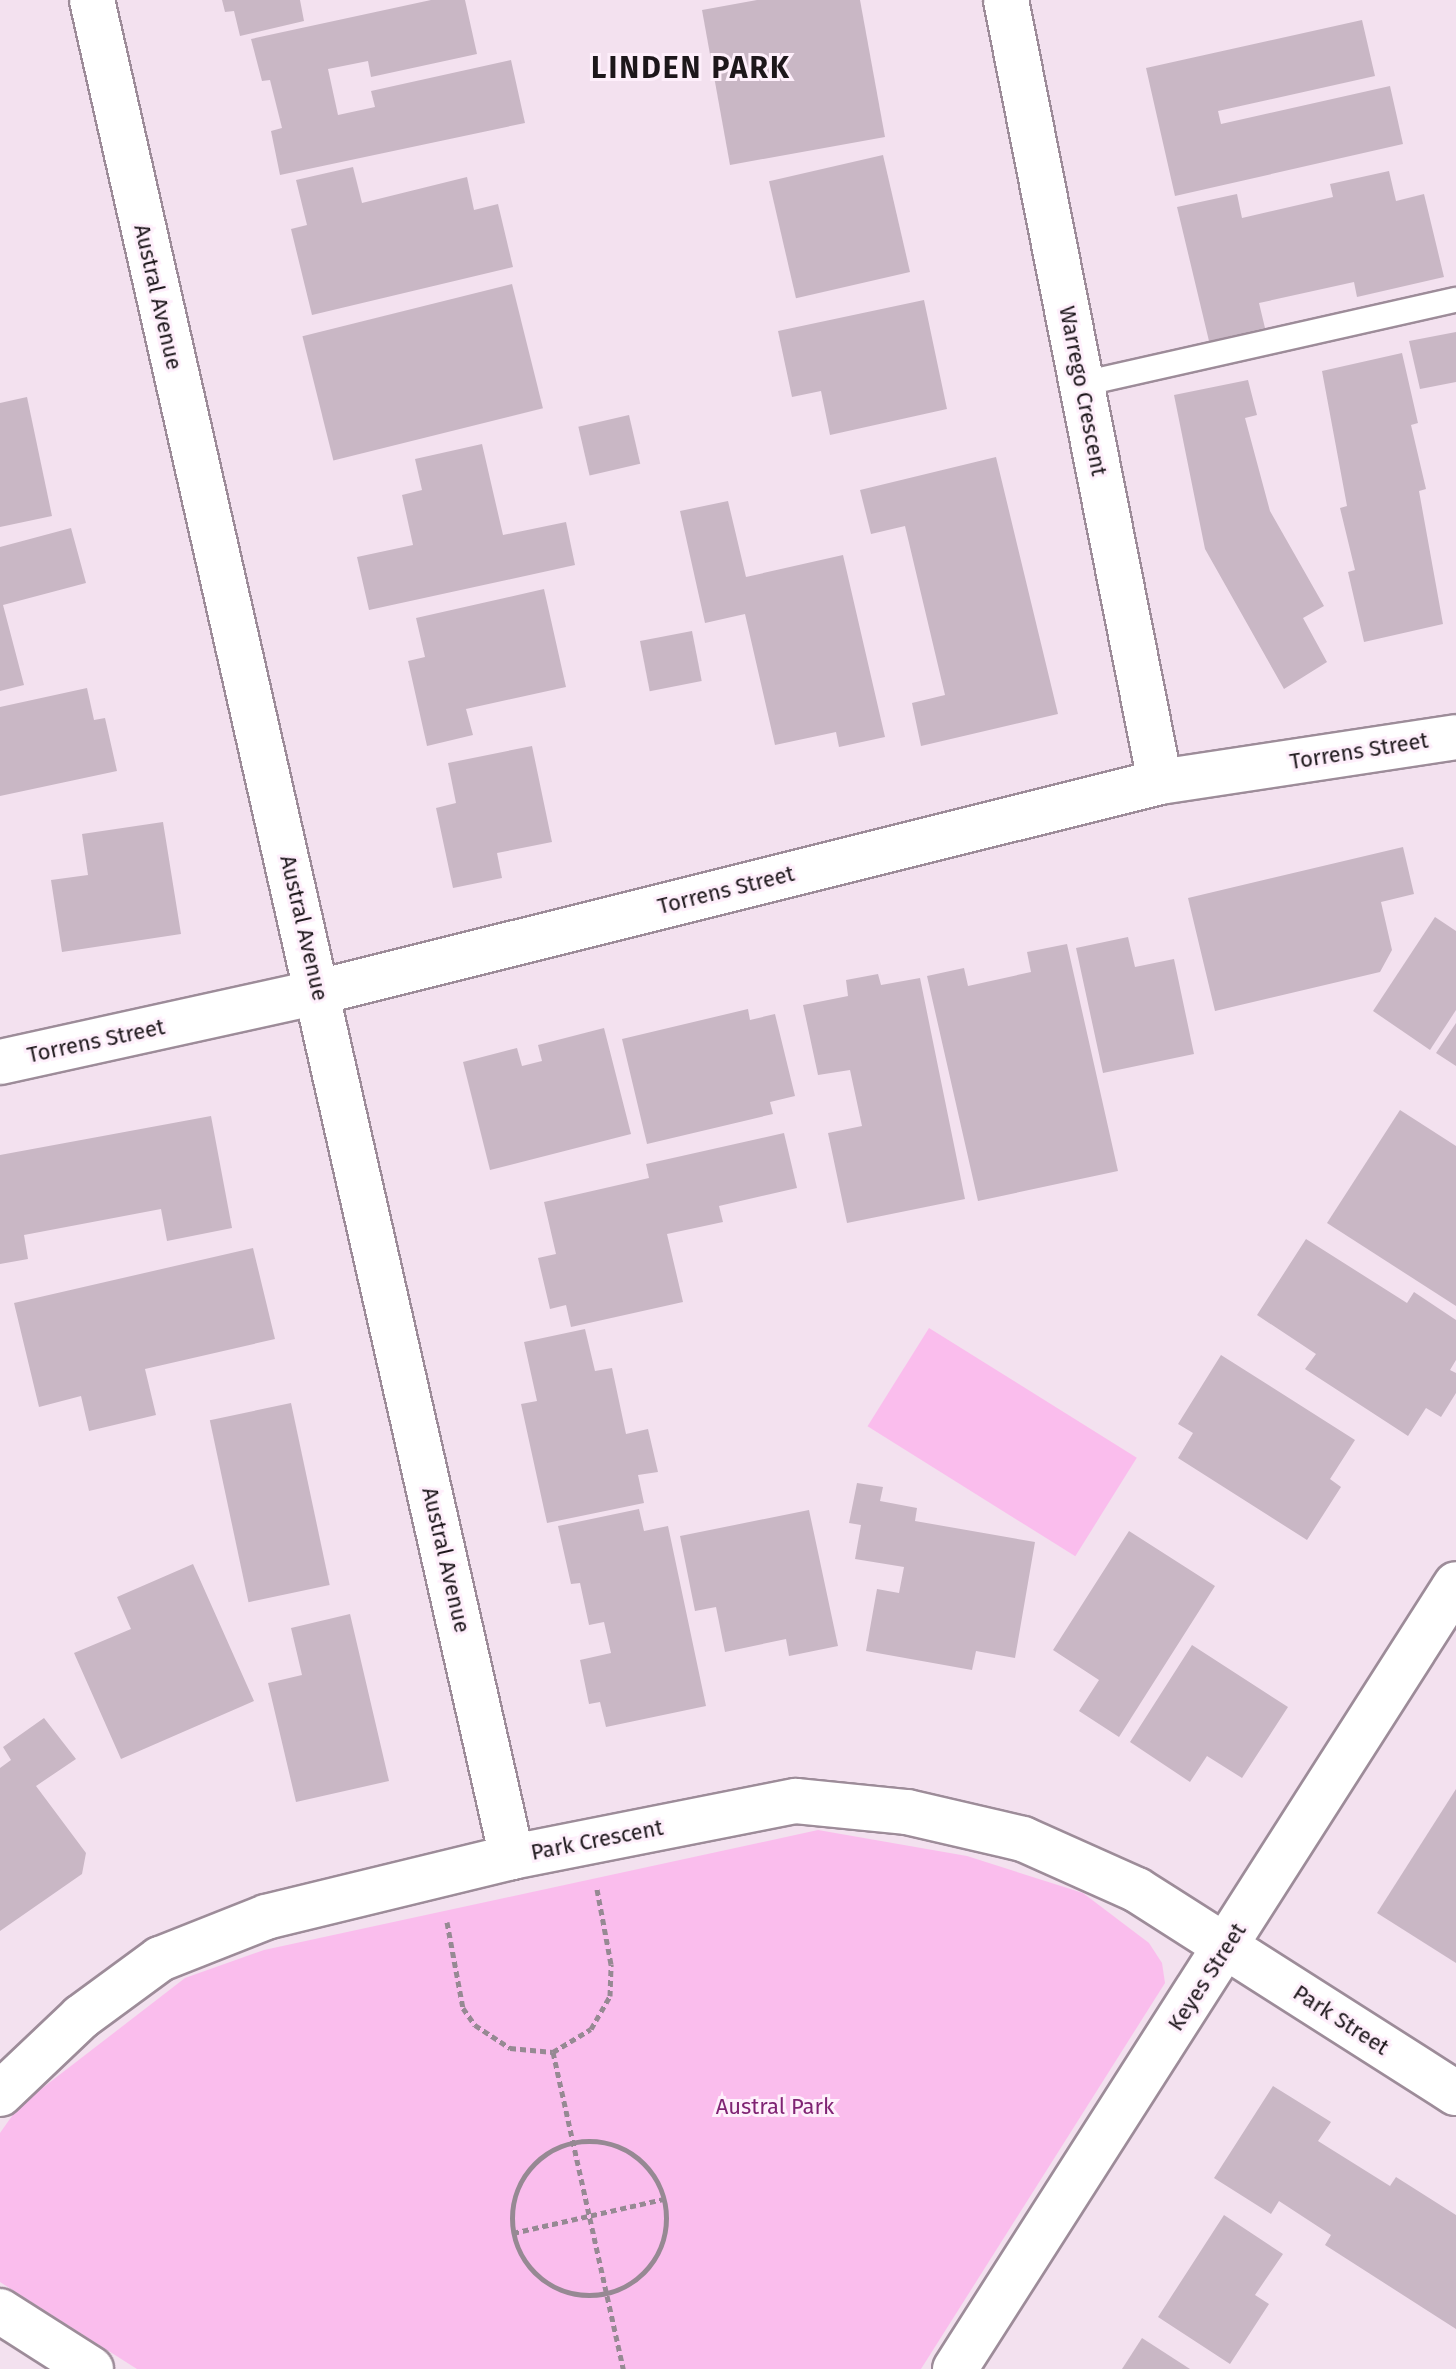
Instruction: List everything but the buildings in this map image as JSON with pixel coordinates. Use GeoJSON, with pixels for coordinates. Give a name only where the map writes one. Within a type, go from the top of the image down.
{"type":"FeatureCollection","features":[{"type":"Feature","properties":{"kind":"street","name":"Austral Avenue"},"geometry":{"type":"LineString","coordinates":[[92,0],[319,992],[512,1857]]}},
{"type":"Feature","properties":{"kind":"street","name":"Warrego Crescent"},"geometry":{"type":"LineString","coordinates":[[1006,0],[1160,782]]}},
{"type":"Feature","properties":{"kind":"street","name":"Torrens Street"},"geometry":{"type":"LineString","coordinates":[[0,1062],[319,992],[1160,782],[1456,737]]}},
{"type":"Feature","properties":{"kind":"street","name":"Keyes Street"},"geometry":{"type":"LineString","coordinates":[[955,2369],[1456,1584]]}},
{"type":"Feature","properties":{"kind":"street","name":"Park Crescent"},"geometry":{"type":"LineString","coordinates":[[0,2094],[81,2017],[160,1959],[266,1917],[512,1857],[796,1801],[907,1812],[1023,1839],[1137,1890],[1227,1946]]}},
{"type":"Feature","properties":{"kind":"street","name":"Park Street"},"geometry":{"type":"LineString","coordinates":[[1227,1946],[1456,2093]]}},
{"type":"Feature","properties":{"kind":"street"},"geometry":{"type":"LineString","coordinates":[[0,2311],[91,2369]]}},
{"type":"Feature","properties":{"kind":"lane"},"geometry":{"type":"LineString","coordinates":[[1082,384],[1456,300]]}},
{"type":"Feature","properties":{"kind":"path"},"geometry":{"type":"LineString","coordinates":[[446,1920],[460,1997],[475,2025],[510,2048],[553,2052],[591,2029],[610,1996],[611,1964],[596,1884]]}},
{"type":"Feature","properties":{"kind":"path"},"geometry":{"type":"LineString","coordinates":[[553,2052],[623,2369]]}},
{"type":"Feature","properties":{"kind":"path"},"geometry":{"type":"LineString","coordinates":[[607,2142],[636,2156],[658,2182],[664,2199],[667,2217],[659,2252],[633,2282],[606,2293],[578,2295],[540,2279],[520,2254],[513,2233],[513,2202],[523,2176],[541,2156],[573,2143],[607,2142]]}},
{"type":"Feature","properties":{"kind":"path"},"geometry":{"type":"LineString","coordinates":[[513,2233],[664,2199]]}},
{"type":"Feature","properties":{"kind":"green space"},"geometry":{"type":"Polygon","coordinates":[[[929,1328],[1137,1458],[1075,1556],[868,1426],[929,1328]]]}},
{"type":"Feature","properties":{"kind":"green space","name":"Austral Park"},"geometry":{"type":"Polygon","coordinates":[[[818,1830],[967,1856],[1083,1893],[1149,1943],[1162,1963],[1165,1983],[921,2369],[137,2369],[0,2282],[0,2133],[19,2106],[185,1978],[264,1950],[818,1830]]]}},
{"type":"Feature","properties":{"kind":"district","name":"LINDEN PARK"},"geometry":{"type":"Point","coordinates":[691,68]}}]}
